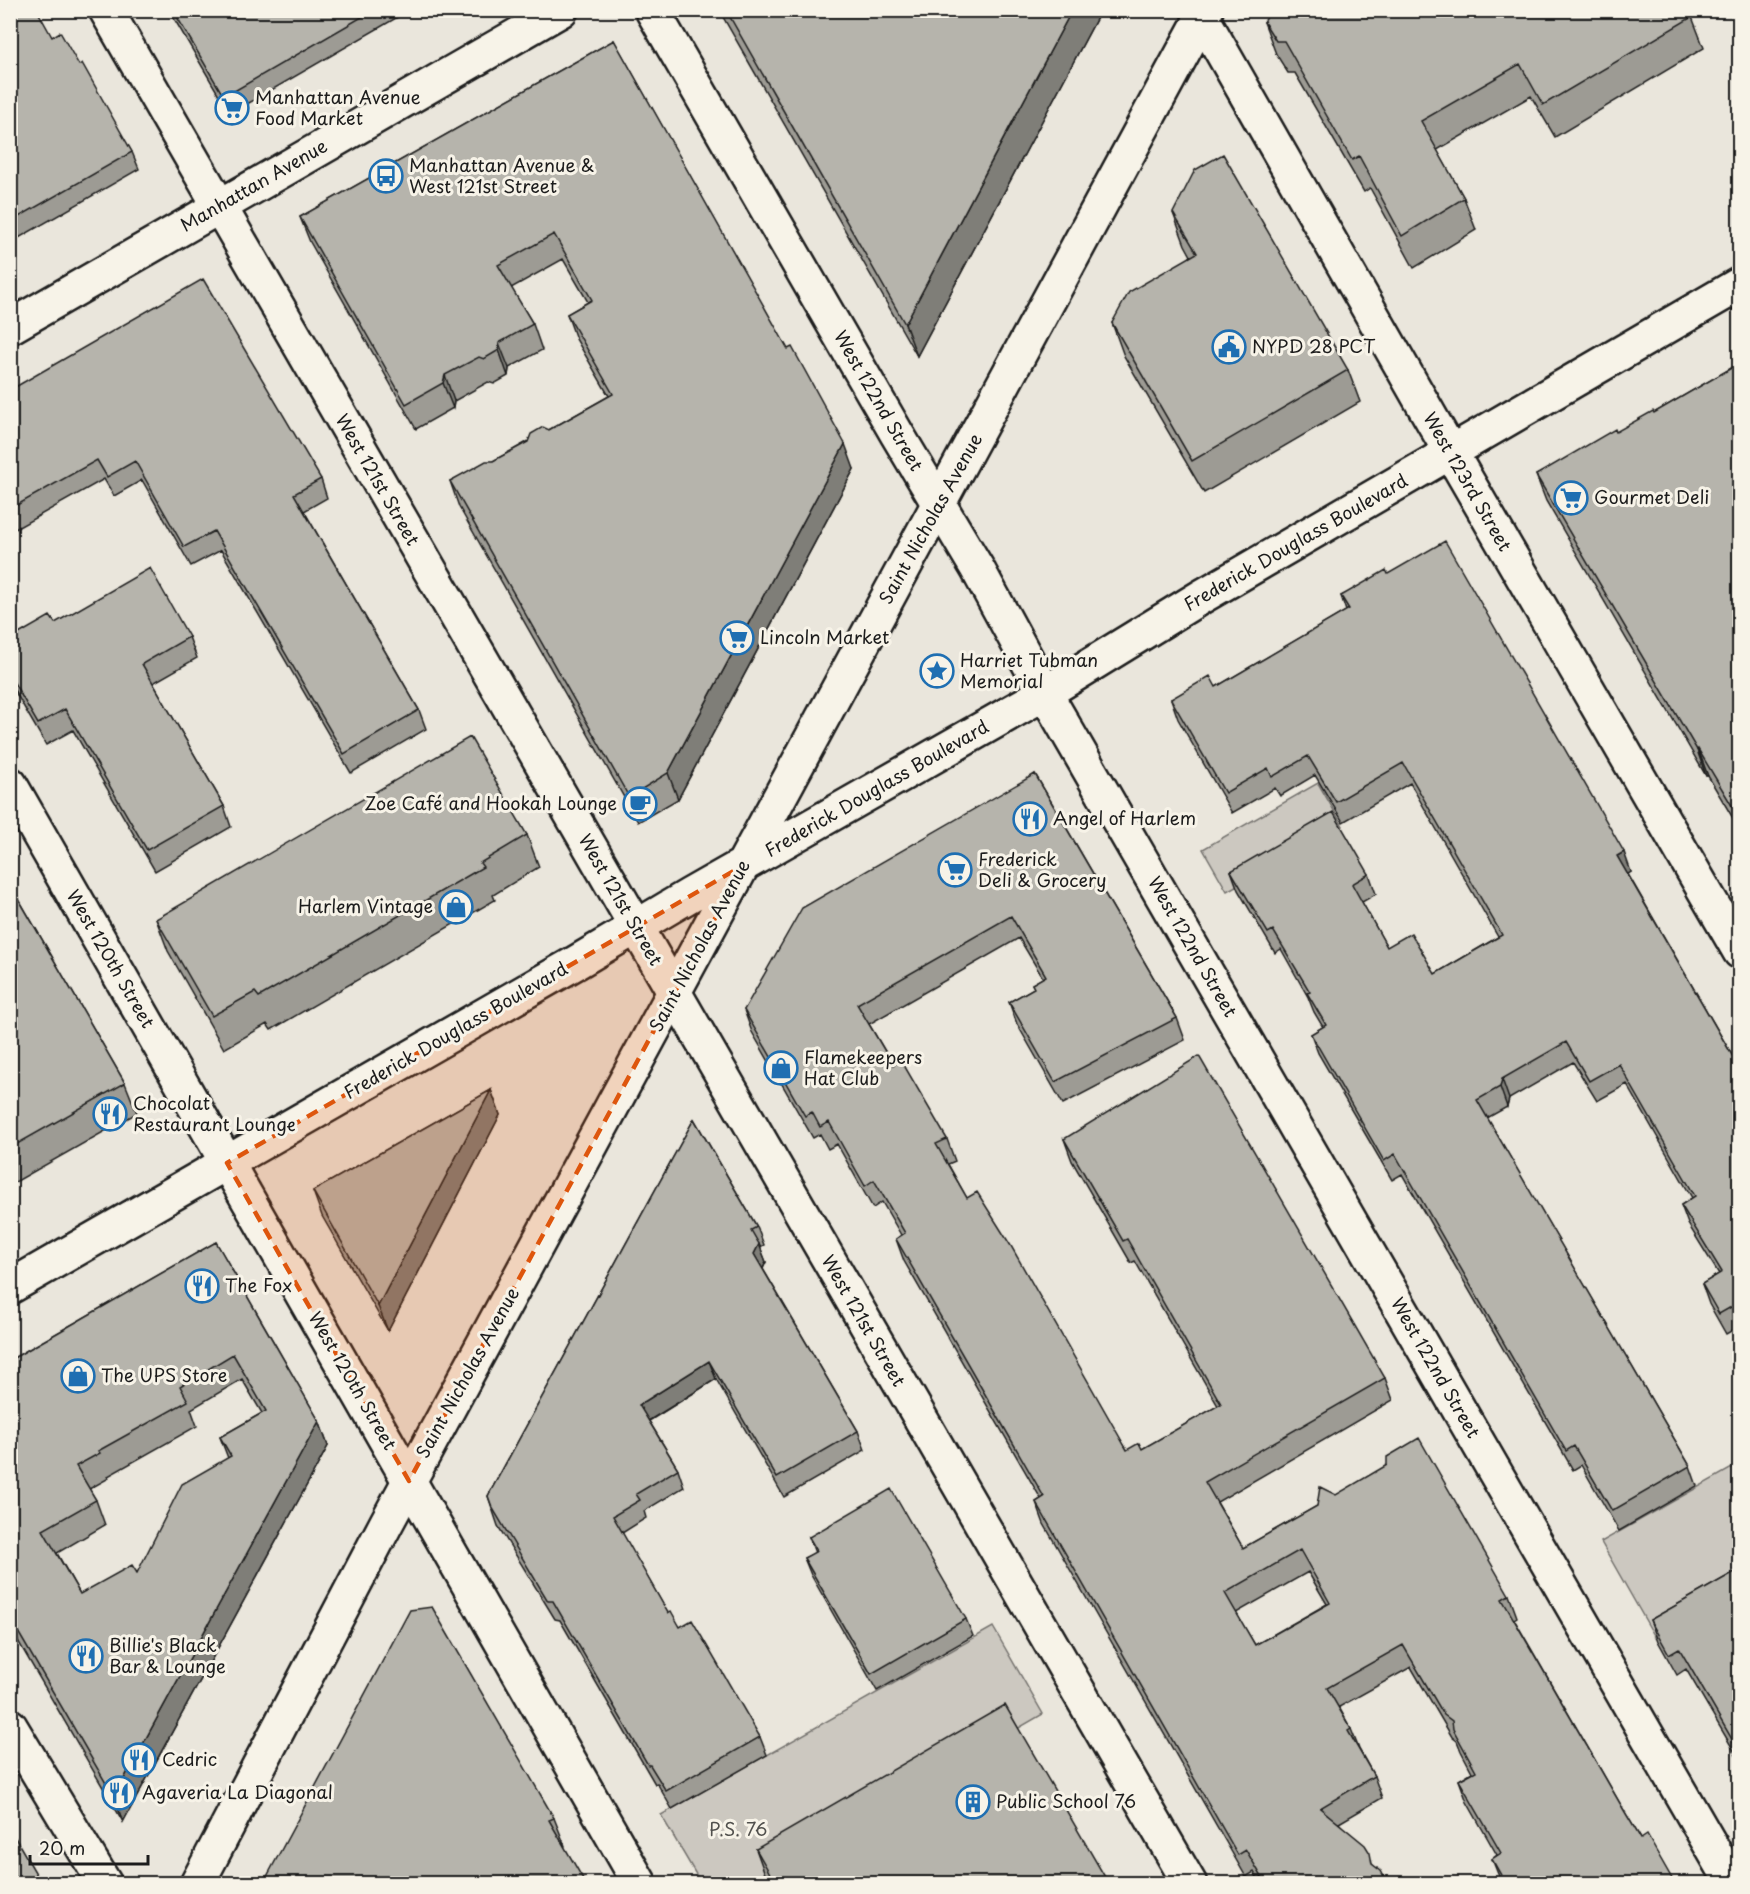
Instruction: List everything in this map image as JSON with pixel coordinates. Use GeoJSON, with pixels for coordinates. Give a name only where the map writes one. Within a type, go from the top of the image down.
{"type":"FeatureCollection","features":[{"type":"Feature","properties":{"kind":"street","name":"West 121st Street"},"geometry":{"type":"LineString","coordinates":[[106,10],[1190,1884]]}},
{"type":"Feature","properties":{"kind":"street","name":"Manhattan Avenue"},"geometry":{"type":"LineString","coordinates":[[10,327],[561,10]]}},
{"type":"Feature","properties":{"kind":"street","name":"West 122nd Street"},"geometry":{"type":"LineString","coordinates":[[652,10],[938,504],[977,567],[1045,693],[1733,1884]]}},
{"type":"Feature","properties":{"kind":"street","name":"Saint Nicholas Avenue"},"geometry":{"type":"LineString","coordinates":[[197,1884],[409,1481],[744,865],[1202,13]]}},
{"type":"Feature","properties":{"kind":"street","name":"West 123rd Street"},"geometry":{"type":"LineString","coordinates":[[1202,13],[1451,453],[1740,951]]}},
{"type":"Feature","properties":{"kind":"street","name":"Frederick Douglass Boulevard"},"geometry":{"type":"LineString","coordinates":[[10,1287],[1045,693],[1201,597],[1740,284]]}},
{"type":"Feature","properties":{"kind":"street","name":"West 120th Street"},"geometry":{"type":"LineString","coordinates":[[10,784],[640,1884]]}},
{"type":"Feature","properties":{"kind":"street"},"geometry":{"type":"LineString","coordinates":[[10,1726],[105,1884]]}},
{"type":"Feature","properties":{"kind":"highlighted area"},"geometry":{"type":"Polygon","coordinates":[[[744,865],[409,1481],[227,1163],[744,865]]]}},
{"type":"Feature","properties":{"kind":"green space"},"geometry":{"type":"Polygon","coordinates":[[[1318,783],[1343,826],[1227,891],[1203,849],[1318,783]]]}},
{"type":"Feature","properties":{"kind":"green space"},"geometry":{"type":"Polygon","coordinates":[[[1739,1464],[1739,1589],[1655,1637],[1601,1542],[1739,1464]]]}},
{"type":"Feature","properties":{"kind":"green space","name":"P.S. 76"},"geometry":{"type":"Polygon","coordinates":[[[993,1627],[1043,1714],[765,1874],[771,1883],[701,1883],[661,1815],[993,1627]]]}},
{"type":"Feature","properties":{"kind":"building"},"geometry":{"type":"Polygon","coordinates":[[[10,10],[37,10],[52,37],[60,32],[79,65],[82,63],[132,152],[10,222],[10,10]]]}},
{"type":"Feature","properties":{"kind":"building"},"geometry":{"type":"Polygon","coordinates":[[[173,10],[374,10],[224,97],[173,10]]]}},
{"type":"Feature","properties":{"kind":"building"},"geometry":{"type":"Polygon","coordinates":[[[726,10],[1072,10],[905,324],[726,10]]]}},
{"type":"Feature","properties":{"kind":"building"},"geometry":{"type":"Polygon","coordinates":[[[1271,10],[1689,10],[1692,17],[1543,105],[1520,64],[1421,121],[1464,198],[1402,236],[1359,156],[1352,160],[1284,41],[1276,41],[1264,22],[1271,10]]]}},
{"type":"Feature","properties":{"kind":"building"},"geometry":{"type":"Polygon","coordinates":[[[614,40],[788,349],[792,347],[845,444],[668,773],[629,797],[450,481],[528,442],[531,434],[543,427],[549,430],[613,394],[567,314],[592,300],[554,234],[498,265],[533,324],[499,343],[499,350],[484,359],[479,357],[445,375],[443,383],[406,404],[300,217],[614,40]]]}},
{"type":"Feature","properties":{"kind":"building","name":"NYPD 28 PCT"},"geometry":{"type":"Polygon","coordinates":[[[1223,154],[1348,370],[1192,461],[1112,323],[1129,292],[1197,253],[1173,213],[1195,170],[1223,154]]]}},
{"type":"Feature","properties":{"kind":"building"},"geometry":{"type":"Polygon","coordinates":[[[203,279],[321,479],[294,494],[419,710],[344,754],[214,531],[184,547],[135,461],[107,477],[97,460],[10,509],[10,390],[203,279]]]}},
{"type":"Feature","properties":{"kind":"building"},"geometry":{"type":"Polygon","coordinates":[[[1740,363],[1740,819],[1536,475],[1615,429],[1616,432],[1653,411],[1654,413],[1740,363]]]}},
{"type":"Feature","properties":{"kind":"building"},"geometry":{"type":"Polygon","coordinates":[[[1445,541],[1624,852],[1617,856],[1740,1069],[1740,1302],[1719,1314],[1702,1284],[1722,1272],[1681,1205],[1695,1196],[1619,1064],[1589,1081],[1566,1042],[1502,1079],[1500,1087],[1477,1100],[1690,1466],[1612,1511],[1574,1446],[1566,1451],[1395,1154],[1384,1161],[1311,1034],[1326,1025],[1307,993],[1310,992],[1273,930],[1268,933],[1231,871],[1333,812],[1369,874],[1352,884],[1387,947],[1411,933],[1435,974],[1502,935],[1403,763],[1336,802],[1308,756],[1272,777],[1268,768],[1225,793],[1171,699],[1210,676],[1216,687],[1349,609],[1341,596],[1386,570],[1388,574],[1445,541]]]}},
{"type":"Feature","properties":{"kind":"building"},"geometry":{"type":"Polygon","coordinates":[[[150,568],[189,637],[142,664],[224,806],[147,850],[65,709],[38,724],[10,676],[10,639],[50,616],[55,623],[150,568]]]}},
{"type":"Feature","properties":{"kind":"building"},"geometry":{"type":"Polygon","coordinates":[[[470,737],[527,835],[480,863],[483,867],[259,997],[255,992],[212,1016],[156,919],[470,737]]]}},
{"type":"Feature","properties":{"kind":"building"},"geometry":{"type":"Polygon","coordinates":[[[1035,774],[1177,1018],[1055,1082],[1009,1002],[1034,988],[1032,984],[1046,976],[1011,916],[857,1004],[893,1065],[901,1060],[947,1139],[936,1144],[967,1198],[977,1192],[1011,1246],[1127,1450],[1139,1443],[1142,1449],[1221,1404],[1127,1239],[1123,1241],[1064,1139],[1199,1056],[1385,1378],[1205,1482],[1243,1548],[1317,1506],[1320,1487],[1336,1495],[1387,1465],[1387,1457],[1419,1438],[1509,1595],[1502,1599],[1641,1839],[1647,1835],[1675,1884],[1506,1884],[1492,1859],[1501,1853],[1459,1780],[1476,1771],[1453,1729],[1452,1721],[1444,1715],[1403,1645],[1327,1688],[1351,1729],[1348,1731],[1374,1776],[1320,1808],[1365,1845],[1370,1853],[1372,1864],[1381,1871],[1388,1884],[1266,1884],[1246,1850],[1238,1855],[1036,1502],[1044,1497],[896,1239],[905,1233],[874,1180],[865,1186],[829,1122],[820,1127],[812,1112],[805,1116],[744,1010],[802,908],[1035,774]],[[1300,1550],[1225,1593],[1255,1645],[1330,1603],[1300,1550]]]}},
{"type":"Feature","properties":{"kind":"building"},"geometry":{"type":"Polygon","coordinates":[[[10,884],[125,1083],[10,1148],[10,884]]]}},
{"type":"Feature","properties":{"kind":"building"},"geometry":{"type":"Polygon","coordinates":[[[491,1090],[378,1306],[313,1191],[491,1090]]]}},
{"type":"Feature","properties":{"kind":"building"},"geometry":{"type":"Polygon","coordinates":[[[694,1119],[757,1227],[751,1230],[759,1244],[754,1254],[858,1431],[777,1478],[709,1361],[639,1405],[678,1469],[636,1494],[640,1500],[613,1516],[668,1613],[671,1611],[680,1627],[692,1620],[760,1737],[666,1791],[648,1765],[553,1601],[548,1601],[492,1507],[488,1496],[694,1119]]]}},
{"type":"Feature","properties":{"kind":"building"},"geometry":{"type":"Polygon","coordinates":[[[216,1242],[319,1421],[114,1797],[10,1618],[10,1360],[216,1242]],[[233,1354],[180,1386],[188,1401],[98,1451],[100,1453],[76,1466],[96,1500],[43,1530],[80,1594],[132,1565],[137,1573],[182,1484],[231,1456],[220,1437],[266,1411],[233,1354]]]}},
{"type":"Feature","properties":{"kind":"building"},"geometry":{"type":"Polygon","coordinates":[[[891,1489],[966,1619],[871,1674],[804,1558],[817,1551],[809,1537],[891,1489]]]}},
{"type":"Feature","properties":{"kind":"building"},"geometry":{"type":"Polygon","coordinates":[[[1740,1569],[1740,1753],[1679,1648],[1669,1654],[1650,1620],[1740,1569]]]}},
{"type":"Feature","properties":{"kind":"building"},"geometry":{"type":"Polygon","coordinates":[[[432,1607],[554,1818],[549,1820],[586,1884],[263,1884],[410,1610],[432,1607]]]}},
{"type":"Feature","properties":{"kind":"building","name":"Public School 76"},"geometry":{"type":"Polygon","coordinates":[[[1005,1705],[1109,1884],[776,1884],[756,1849],[1005,1705]]]}},
{"type":"Feature","properties":{"kind":"building"},"geometry":{"type":"Polygon","coordinates":[[[10,1829],[42,1884],[10,1884],[10,1829]]]}},
{"type":"Feature","properties":{"kind":"place","name":"Manhattan Avenue Food Market"},"geometry":{"type":"Point","coordinates":[232,108]}},
{"type":"Feature","properties":{"kind":"place","name":"Manhattan Avenue & West 121st Street"},"geometry":{"type":"Point","coordinates":[386,176]}},
{"type":"Feature","properties":{"kind":"place","name":"NYPD 28 PCT"},"geometry":{"type":"Point","coordinates":[1229,347]}},
{"type":"Feature","properties":{"kind":"place","name":"Gourmet Deli"},"geometry":{"type":"Point","coordinates":[1571,498]}},
{"type":"Feature","properties":{"kind":"place","name":"Lincoln Market"},"geometry":{"type":"Point","coordinates":[737,638]}},
{"type":"Feature","properties":{"kind":"place","name":"Harriet Tubman Memorial"},"geometry":{"type":"Point","coordinates":[937,671]}},
{"type":"Feature","properties":{"kind":"place","name":"Zoe Café and Hookah Lounge"},"geometry":{"type":"Point","coordinates":[640,804]}},
{"type":"Feature","properties":{"kind":"place","name":"Angel of Harlem"},"geometry":{"type":"Point","coordinates":[1030,819]}},
{"type":"Feature","properties":{"kind":"place","name":"Frederick Deli & Grocery"},"geometry":{"type":"Point","coordinates":[955,870]}},
{"type":"Feature","properties":{"kind":"place","name":"Harlem Vintage"},"geometry":{"type":"Point","coordinates":[456,907]}},
{"type":"Feature","properties":{"kind":"place","name":"Flamekeepers Hat Club"},"geometry":{"type":"Point","coordinates":[781,1068]}},
{"type":"Feature","properties":{"kind":"place","name":"Chocolat Restaurant Lounge"},"geometry":{"type":"Point","coordinates":[110,1114]}},
{"type":"Feature","properties":{"kind":"place","name":"The Fox"},"geometry":{"type":"Point","coordinates":[202,1286]}},
{"type":"Feature","properties":{"kind":"place","name":"The UPS Store"},"geometry":{"type":"Point","coordinates":[78,1376]}},
{"type":"Feature","properties":{"kind":"place","name":"Billie's Black Bar & Lounge"},"geometry":{"type":"Point","coordinates":[86,1656]}},
{"type":"Feature","properties":{"kind":"place","name":"Cedric"},"geometry":{"type":"Point","coordinates":[139,1760]}},
{"type":"Feature","properties":{"kind":"place","name":"Agaveria La Diagonal"},"geometry":{"type":"Point","coordinates":[119,1793]}},
{"type":"Feature","properties":{"kind":"place","name":"Public School 76"},"geometry":{"type":"Point","coordinates":[973,1802]}}]}
